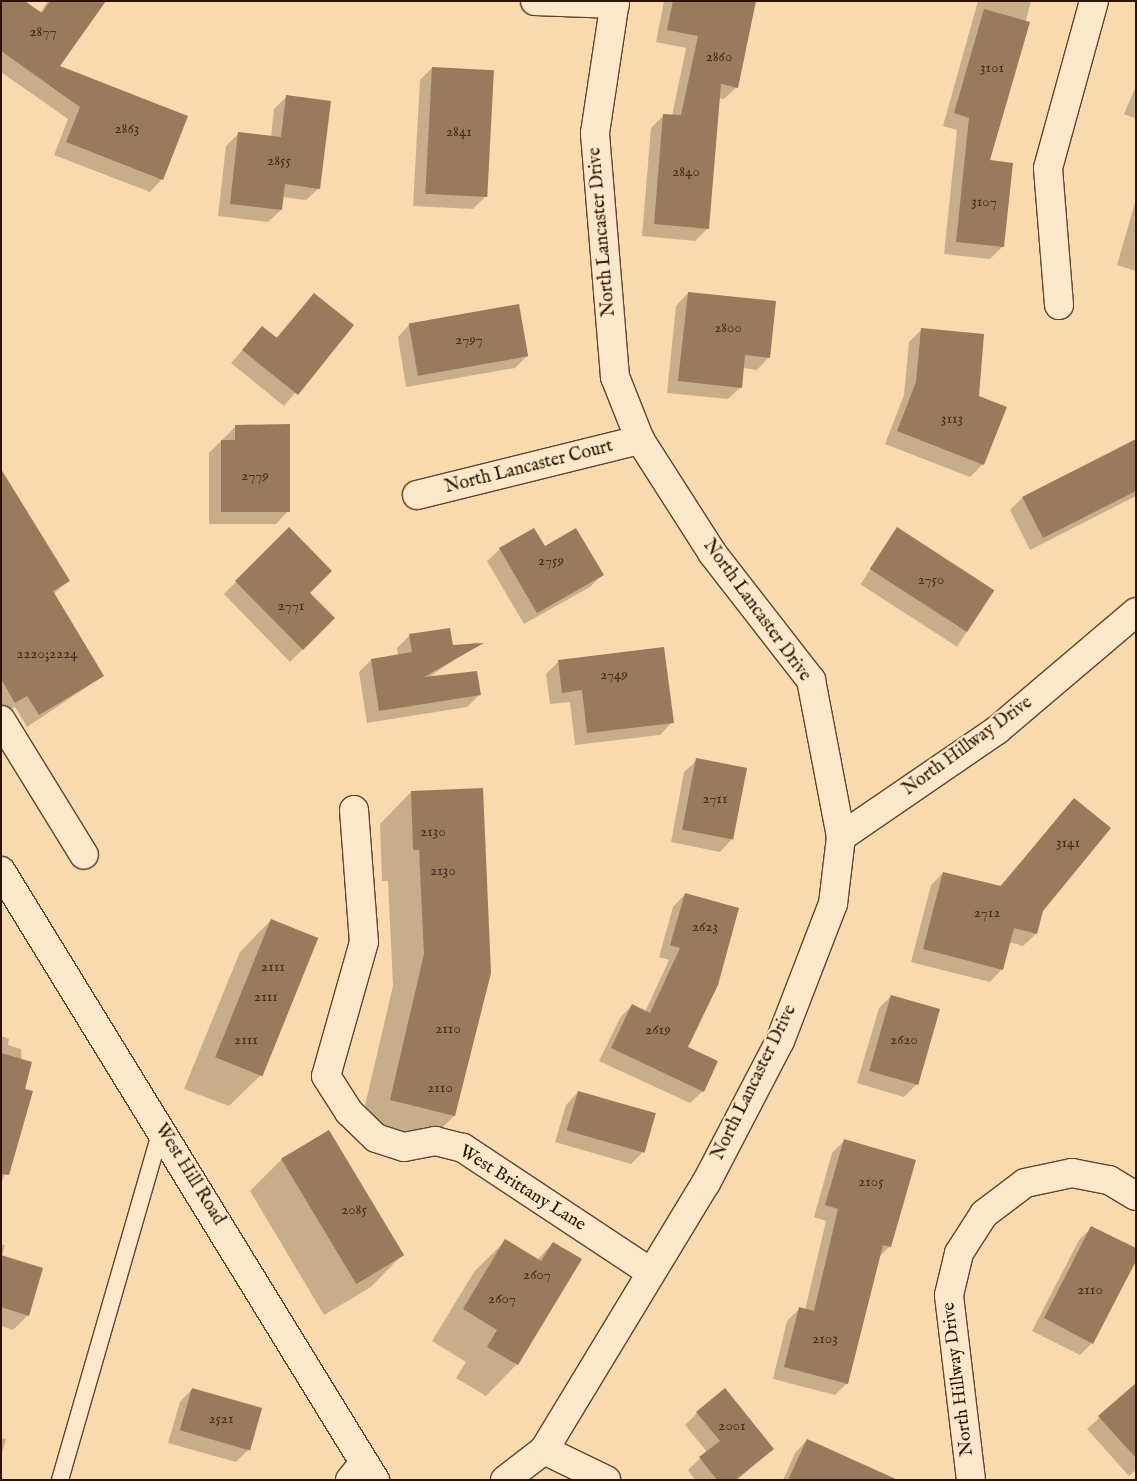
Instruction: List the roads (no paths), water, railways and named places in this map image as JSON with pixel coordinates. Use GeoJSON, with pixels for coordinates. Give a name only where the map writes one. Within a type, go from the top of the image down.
{"type":"FeatureCollection","features":[{"type":"Feature","properties":{"kind":"street"},"geometry":{"type":"LineString","coordinates":[[535,1],[615,2]]}},
{"type":"Feature","properties":{"kind":"street"},"geometry":{"type":"LineString","coordinates":[[1059,305],[1048,168],[1094,1]]}},
{"type":"Feature","properties":{"kind":"street","name":"North Lancaster Drive"},"geometry":{"type":"LineString","coordinates":[[505,1480],[544,1450],[650,1272],[706,1183],[780,1040],[833,904],[841,837],[811,680],[713,554],[640,440],[615,377],[595,134],[615,2]]}},
{"type":"Feature","properties":{"kind":"street","name":"North Lancaster Court"},"geometry":{"type":"LineString","coordinates":[[418,495],[640,440]]}},
{"type":"Feature","properties":{"kind":"street","name":"North Hillway Drive"},"geometry":{"type":"LineString","coordinates":[[841,837],[996,730],[1136,612]]}},
{"type":"Feature","properties":{"kind":"street"},"geometry":{"type":"LineString","coordinates":[[1,720],[84,855]]}},
{"type":"Feature","properties":{"kind":"street","name":"West Brittany Lane"},"geometry":{"type":"LineString","coordinates":[[354,810],[364,942],[326,1076],[349,1112],[386,1141],[404,1147],[435,1141],[463,1148],[650,1272]]}},
{"type":"Feature","properties":{"kind":"street","name":"West Hill Road"},"geometry":{"type":"LineString","coordinates":[[1,871],[162,1130],[363,1474]]}},
{"type":"Feature","properties":{"kind":"street","name":"North Hillway Drive"},"geometry":{"type":"LineString","coordinates":[[971,1480],[949,1295],[959,1253],[984,1214],[1025,1183],[1072,1173],[1109,1180],[1136,1196]]}},
{"type":"Feature","properties":{"kind":"street"},"geometry":{"type":"LineString","coordinates":[[544,1450],[606,1480]]}},
{"type":"Feature","properties":{"kind":"lane"},"geometry":{"type":"LineString","coordinates":[[60,1480],[162,1130]]}}]}
